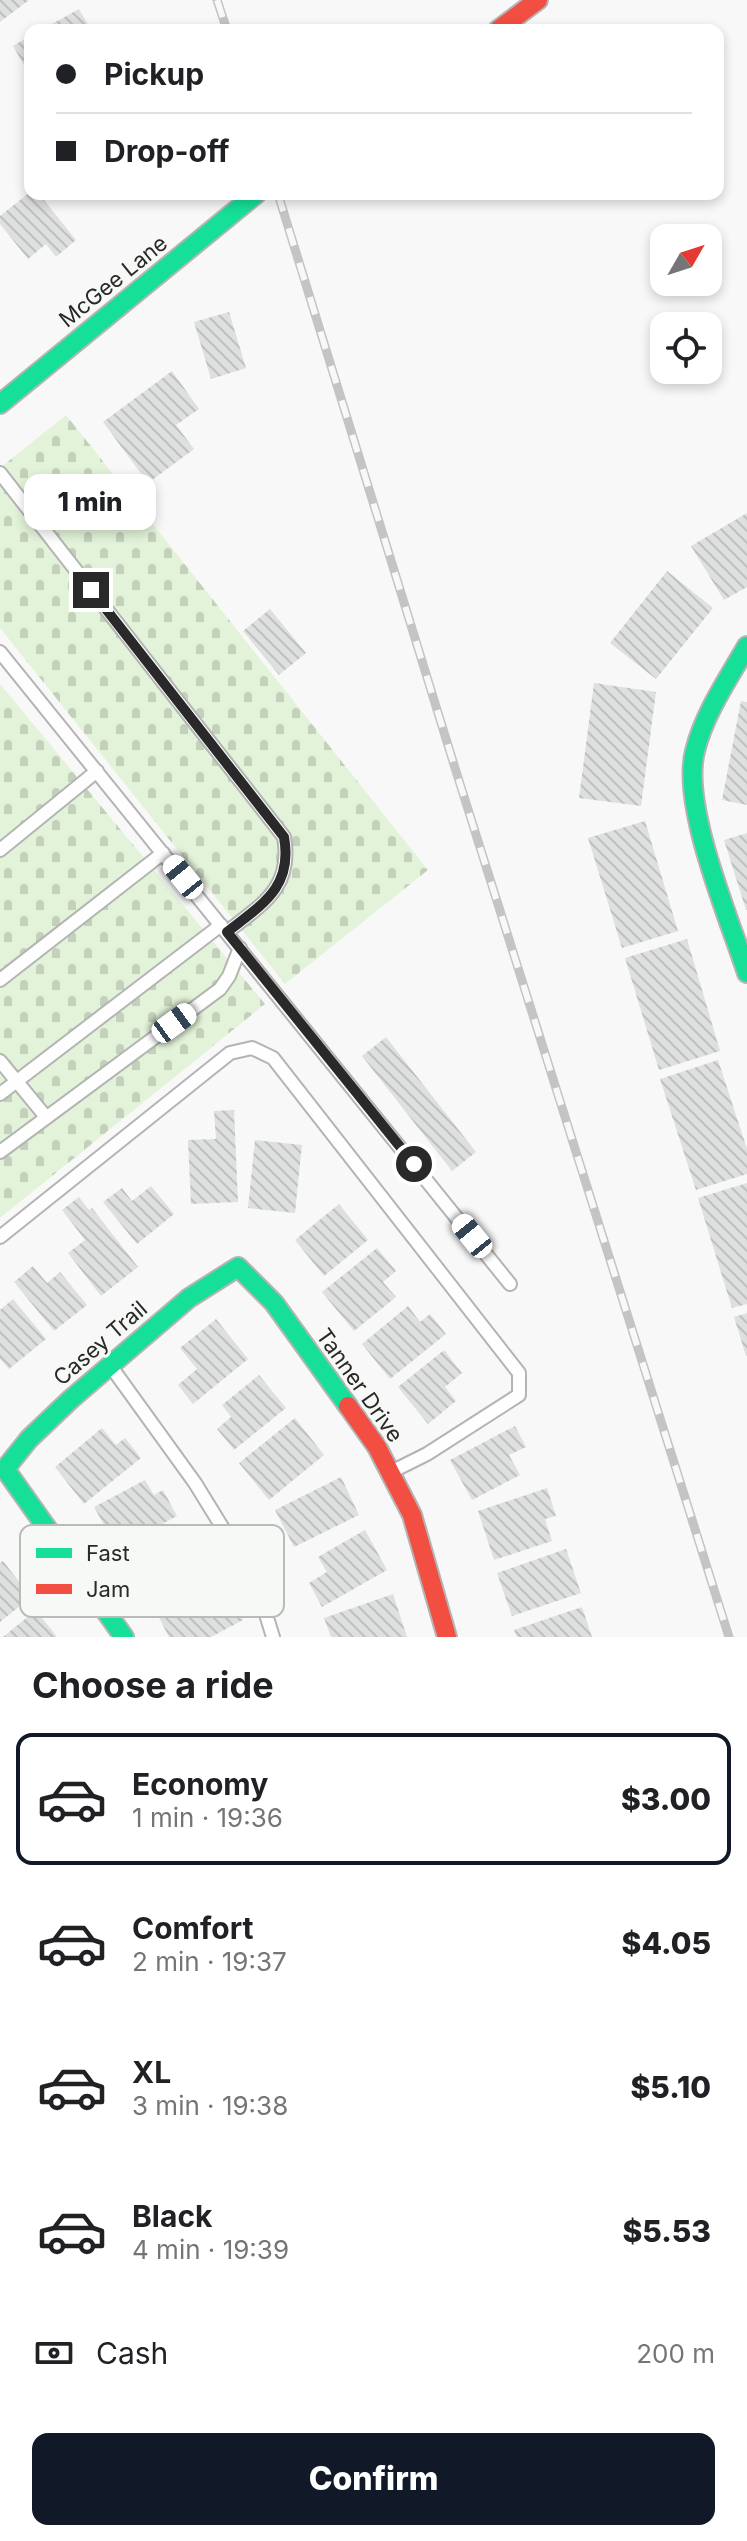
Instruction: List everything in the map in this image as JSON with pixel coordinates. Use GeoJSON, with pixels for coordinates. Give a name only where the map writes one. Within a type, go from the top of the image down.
{"type":"FeatureCollection","features":[{"type":"Feature","properties":{"kind":"street"},"geometry":{"type":"LineString","coordinates":[[506,24],[538,0]]}},
{"type":"Feature","properties":{"kind":"street","name":"McGee Lane"},"geometry":{"type":"LineString","coordinates":[[0,404],[249,200]]}},
{"type":"Feature","properties":{"kind":"street"},"geometry":{"type":"LineString","coordinates":[[747,646],[715,701],[694,753],[695,810],[747,973]]}},
{"type":"Feature","properties":{"kind":"street","name":"Tanner Drive"},"geometry":{"type":"LineString","coordinates":[[238,1267],[274,1303],[377,1447],[412,1515],[447,1637]]}},
{"type":"Feature","properties":{"kind":"street","name":"Casey Trail"},"geometry":{"type":"LineString","coordinates":[[46,1525],[5,1469],[27,1437],[203,1285],[238,1267]]}},
{"type":"Feature","properties":{"kind":"street","name":"Casey Trail"},"geometry":{"type":"LineString","coordinates":[[113,1617],[124,1637]]}},
{"type":"Feature","properties":{"kind":"lane"},"geometry":{"type":"LineString","coordinates":[[0,473],[284,837],[288,861],[282,880],[256,909],[224,929],[0,1094]]}},
{"type":"Feature","properties":{"kind":"lane"},"geometry":{"type":"LineString","coordinates":[[0,652],[510,1284]]}},
{"type":"Feature","properties":{"kind":"lane"},"geometry":{"type":"LineString","coordinates":[[0,850],[97,771]]}},
{"type":"Feature","properties":{"kind":"lane"},"geometry":{"type":"LineString","coordinates":[[0,980],[163,853]]}},
{"type":"Feature","properties":{"kind":"lane"},"geometry":{"type":"LineString","coordinates":[[0,1152],[220,989],[240,948]]}},
{"type":"Feature","properties":{"kind":"lane"},"geometry":{"type":"LineString","coordinates":[[0,1237],[230,1053],[252,1048],[273,1058],[519,1373],[519,1395],[427,1454],[390,1472]]}},
{"type":"Feature","properties":{"kind":"lane"},"geometry":{"type":"LineString","coordinates":[[0,1061],[46,1117]]}},
{"type":"Feature","properties":{"kind":"lane"},"geometry":{"type":"LineString","coordinates":[[110,1366],[195,1483],[221,1525]]}},
{"type":"Feature","properties":{"kind":"lane"},"geometry":{"type":"LineString","coordinates":[[267,1617],[273,1637]]}},
{"type":"Feature","properties":{"kind":"green space"},"geometry":{"type":"Polygon","coordinates":[[[66,415],[428,870],[285,984],[0,628],[0,468],[66,415]]]}},
{"type":"Feature","properties":{"kind":"green space"},"geometry":{"type":"Polygon","coordinates":[[[0,684],[265,1004],[0,1218],[0,684]]]}},
{"type":"Feature","properties":{"kind":"building"},"geometry":{"type":"Polygon","coordinates":[[[0,0],[29,0],[0,22],[0,0]]]}},
{"type":"Feature","properties":{"kind":"building"},"geometry":{"type":"Polygon","coordinates":[[[79,9],[88,24],[52,24],[79,9]]]}},
{"type":"Feature","properties":{"kind":"building"},"geometry":{"type":"Polygon","coordinates":[[[24,40],[24,65],[13,46],[24,40]]]}},
{"type":"Feature","properties":{"kind":"building"},"geometry":{"type":"Polygon","coordinates":[[[24,197],[24,200],[44,200],[76,240],[56,257],[46,244],[28,259],[0,224],[0,216],[24,197]]]}},
{"type":"Feature","properties":{"kind":"building"},"geometry":{"type":"Polygon","coordinates":[[[229,312],[246,368],[211,379],[194,322],[229,312]]]}},
{"type":"Feature","properties":{"kind":"building"},"geometry":{"type":"Polygon","coordinates":[[[172,371],[199,409],[176,425],[194,449],[148,483],[103,422],[172,371]]]}},
{"type":"Feature","properties":{"kind":"building"},"geometry":{"type":"Polygon","coordinates":[[[747,513],[747,587],[724,600],[691,546],[747,513]]]}},
{"type":"Feature","properties":{"kind":"building"},"geometry":{"type":"Polygon","coordinates":[[[667,571],[713,608],[656,679],[610,643],[667,571]]]}},
{"type":"Feature","properties":{"kind":"building"},"geometry":{"type":"Polygon","coordinates":[[[270,609],[306,653],[279,675],[243,631],[270,609]]]}},
{"type":"Feature","properties":{"kind":"building"},"geometry":{"type":"Polygon","coordinates":[[[594,683],[656,692],[641,806],[579,798],[594,683]]]}},
{"type":"Feature","properties":{"kind":"building"},"geometry":{"type":"Polygon","coordinates":[[[741,701],[747,702],[747,805],[722,800],[741,701]]]}},
{"type":"Feature","properties":{"kind":"building"},"geometry":{"type":"Polygon","coordinates":[[[645,821],[678,931],[622,948],[588,838],[645,821]]]}},
{"type":"Feature","properties":{"kind":"building"},"geometry":{"type":"Polygon","coordinates":[[[747,833],[747,910],[746,910],[724,840],[747,833]]]}},
{"type":"Feature","properties":{"kind":"building"},"geometry":{"type":"Polygon","coordinates":[[[687,939],[720,1051],[659,1070],[625,958],[687,939]]]}},
{"type":"Feature","properties":{"kind":"building"},"geometry":{"type":"Polygon","coordinates":[[[386,1037],[476,1152],[452,1171],[362,1056],[386,1037]]]}},
{"type":"Feature","properties":{"kind":"building"},"geometry":{"type":"Polygon","coordinates":[[[718,1060],[747,1149],[747,1174],[696,1190],[660,1079],[718,1060]]]}},
{"type":"Feature","properties":{"kind":"building"},"geometry":{"type":"Polygon","coordinates":[[[234,1110],[238,1202],[191,1204],[188,1140],[216,1139],[214,1111],[234,1110]]]}},
{"type":"Feature","properties":{"kind":"building"},"geometry":{"type":"Polygon","coordinates":[[[255,1140],[302,1145],[295,1213],[248,1208],[255,1140]]]}},
{"type":"Feature","properties":{"kind":"building"},"geometry":{"type":"Polygon","coordinates":[[[747,1183],[747,1304],[732,1308],[698,1198],[747,1183]]]}},
{"type":"Feature","properties":{"kind":"building"},"geometry":{"type":"Polygon","coordinates":[[[151,1186],[174,1214],[137,1244],[103,1202],[122,1188],[132,1201],[151,1186]]]}},
{"type":"Feature","properties":{"kind":"building"},"geometry":{"type":"Polygon","coordinates":[[[79,1197],[89,1210],[92,1208],[138,1267],[101,1296],[68,1253],[85,1240],[62,1210],[79,1197]]]}},
{"type":"Feature","properties":{"kind":"building"},"geometry":{"type":"Polygon","coordinates":[[[339,1204],[368,1240],[324,1276],[295,1240],[339,1204]]]}},
{"type":"Feature","properties":{"kind":"building"},"geometry":{"type":"Polygon","coordinates":[[[377,1248],[396,1271],[383,1282],[396,1297],[354,1331],[322,1292],[377,1248]]]}},
{"type":"Feature","properties":{"kind":"building"},"geometry":{"type":"Polygon","coordinates":[[[33,1266],[47,1283],[60,1272],[87,1305],[54,1331],[14,1282],[33,1266]]]}},
{"type":"Feature","properties":{"kind":"building"},"geometry":{"type":"Polygon","coordinates":[[[13,1299],[46,1339],[9,1369],[0,1359],[0,1310],[13,1299]]]}},
{"type":"Feature","properties":{"kind":"building"},"geometry":{"type":"Polygon","coordinates":[[[408,1306],[420,1322],[430,1314],[446,1334],[390,1379],[362,1344],[408,1306]]]}},
{"type":"Feature","properties":{"kind":"building"},"geometry":{"type":"Polygon","coordinates":[[[747,1313],[747,1356],[746,1356],[734,1317],[747,1313]]]}},
{"type":"Feature","properties":{"kind":"building"},"geometry":{"type":"Polygon","coordinates":[[[216,1319],[248,1359],[193,1404],[178,1385],[197,1369],[180,1348],[216,1319]]]}},
{"type":"Feature","properties":{"kind":"building"},"geometry":{"type":"Polygon","coordinates":[[[444,1350],[462,1373],[445,1387],[456,1401],[428,1424],[398,1387],[444,1350]]]}},
{"type":"Feature","properties":{"kind":"building"},"geometry":{"type":"Polygon","coordinates":[[[259,1375],[286,1408],[234,1450],[217,1429],[231,1417],[222,1405],[259,1375]]]}},
{"type":"Feature","properties":{"kind":"building"},"geometry":{"type":"Polygon","coordinates":[[[295,1418],[324,1455],[269,1500],[239,1463],[295,1418]]]}},
{"type":"Feature","properties":{"kind":"building"},"geometry":{"type":"Polygon","coordinates":[[[515,1426],[526,1447],[509,1455],[520,1475],[472,1500],[450,1460],[515,1426]]]}},
{"type":"Feature","properties":{"kind":"building"},"geometry":{"type":"Polygon","coordinates":[[[102,1428],[116,1445],[125,1438],[141,1458],[84,1504],[55,1467],[102,1428]]]}},
{"type":"Feature","properties":{"kind":"building"},"geometry":{"type":"Polygon","coordinates":[[[341,1477],[359,1515],[294,1547],[275,1510],[341,1477]]]}},
{"type":"Feature","properties":{"kind":"building"},"geometry":{"type":"Polygon","coordinates":[[[145,1480],[154,1495],[163,1490],[177,1516],[160,1525],[104,1525],[94,1507],[145,1480]]]}},
{"type":"Feature","properties":{"kind":"building"},"geometry":{"type":"Polygon","coordinates":[[[547,1488],[556,1516],[545,1519],[552,1541],[494,1560],[478,1511],[547,1488]]]}},
{"type":"Feature","properties":{"kind":"building"},"geometry":{"type":"Polygon","coordinates":[[[365,1530],[387,1570],[322,1607],[309,1583],[327,1572],[318,1557],[365,1530]]]}},
{"type":"Feature","properties":{"kind":"building"},"geometry":{"type":"Polygon","coordinates":[[[566,1549],[581,1593],[512,1616],[497,1573],[566,1549]]]}},
{"type":"Feature","properties":{"kind":"building"},"geometry":{"type":"Polygon","coordinates":[[[3,1561],[20,1583],[20,1606],[0,1622],[0,1563],[3,1561]]]}},
{"type":"Feature","properties":{"kind":"building"},"geometry":{"type":"Polygon","coordinates":[[[393,1594],[407,1637],[331,1637],[324,1618],[393,1594]]]}},
{"type":"Feature","properties":{"kind":"building"},"geometry":{"type":"Polygon","coordinates":[[[582,1607],[592,1637],[517,1637],[514,1630],[582,1607]]]}},
{"type":"Feature","properties":{"kind":"building"},"geometry":{"type":"Polygon","coordinates":[[[27,1617],[41,1617],[57,1637],[3,1637],[27,1617]]]}},
{"type":"Feature","properties":{"kind":"building"},"geometry":{"type":"Polygon","coordinates":[[[159,1617],[241,1617],[243,1620],[211,1637],[169,1637],[159,1617]]]}},
{"type":"Feature","properties":{"kind":"railway"},"geometry":{"type":"LineString","coordinates":[[217,0],[225,24]]}},
{"type":"Feature","properties":{"kind":"railway"},"geometry":{"type":"LineString","coordinates":[[280,200],[729,1637]]}},
{"type":"Feature","properties":{"kind":"traffic: fast"},"geometry":{"type":"LineString","coordinates":[[0,404],[249,200]]}},
{"type":"Feature","properties":{"kind":"traffic: fast"},"geometry":{"type":"LineString","coordinates":[[747,646],[704,724],[695,751],[692,774],[709,862],[747,973]]}},
{"type":"Feature","properties":{"kind":"traffic: fast"},"geometry":{"type":"LineString","coordinates":[[45,1525],[5,1469],[29,1439],[71,1399],[189,1298],[238,1267],[274,1303],[348,1406]]}},
{"type":"Feature","properties":{"kind":"traffic: fast"},"geometry":{"type":"LineString","coordinates":[[110,1617],[124,1637]]}},
{"type":"Feature","properties":{"kind":"traffic: jam"},"geometry":{"type":"LineString","coordinates":[[506,24],[538,0]]}},
{"type":"Feature","properties":{"kind":"traffic: jam"},"geometry":{"type":"LineString","coordinates":[[348,1406],[377,1447],[412,1515],[447,1637]]}},
{"type":"Feature","properties":{"kind":"route"},"geometry":{"type":"LineString","coordinates":[[91,590],[284,837],[288,861],[282,880],[256,909],[227,932],[414,1164]]}}]}
